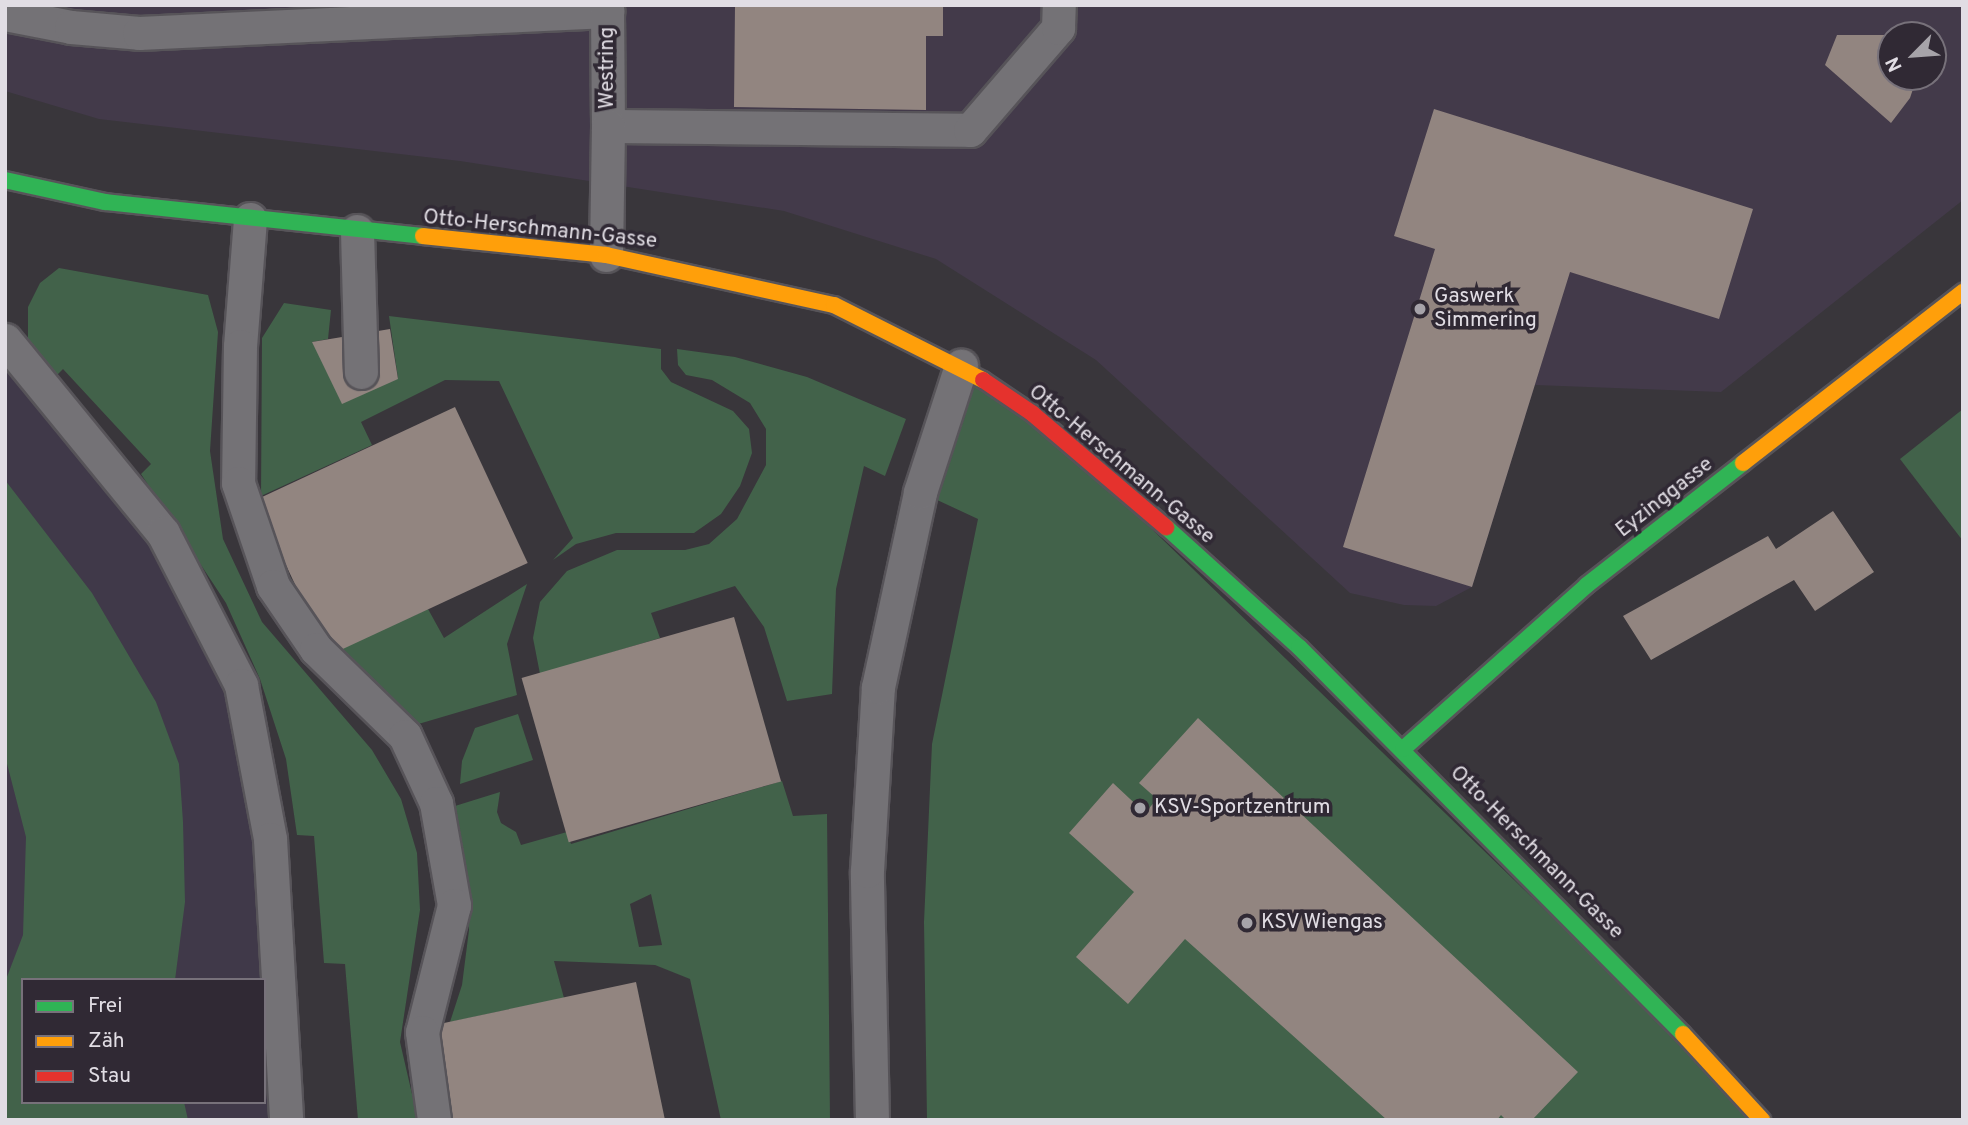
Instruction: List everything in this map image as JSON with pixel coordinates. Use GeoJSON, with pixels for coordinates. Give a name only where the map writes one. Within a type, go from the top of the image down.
{"type":"FeatureCollection","features":[{"type":"Feature","properties":{"kind":"street","name":"Otto-Herschmann-Gasse"},"geometry":{"type":"LineString","coordinates":[[5,180],[105,202],[357,231],[606,255],[834,305],[961,366],[1033,414],[1105,472],[1299,647],[1653,1001],[1762,1120]]}},
{"type":"Feature","properties":{"kind":"street","name":"Eyzinggasse"},"geometry":{"type":"LineString","coordinates":[[1403,749],[1587,585],[1963,292]]}},
{"type":"Feature","properties":{"kind":"lane","name":"Westring"},"geometry":{"type":"LineString","coordinates":[[5,14],[71,27],[139,33],[607,8],[608,125],[970,130],[1058,28],[1059,5]]}},
{"type":"Feature","properties":{"kind":"lane"},"geometry":{"type":"LineString","coordinates":[[606,255],[608,125]]}},
{"type":"Feature","properties":{"kind":"lane"},"geometry":{"type":"LineString","coordinates":[[250,219],[240,346],[238,483],[273,586],[316,649],[405,736],[436,803],[454,905],[422,1032],[435,1120]]}},
{"type":"Feature","properties":{"kind":"lane"},"geometry":{"type":"LineString","coordinates":[[357,231],[361,372]]}},
{"type":"Feature","properties":{"kind":"lane"},"geometry":{"type":"LineString","coordinates":[[5,340],[163,533],[241,685],[270,839],[286,1120]]}},
{"type":"Feature","properties":{"kind":"lane"},"geometry":{"type":"LineString","coordinates":[[872,1120],[867,871],[878,687],[920,492],[961,366]]}},
{"type":"Feature","properties":{"kind":"shaded area","name":"Gaswerk Simmering"},"geometry":{"type":"Polygon","coordinates":[[[5,5],[1963,5],[1963,200],[1721,392],[1535,385],[1472,587],[1436,606],[1404,605],[1350,593],[1096,360],[936,259],[784,211],[460,161],[99,119],[5,91],[5,5]]]}},
{"type":"Feature","properties":{"kind":"shaded area"},"geometry":{"type":"Polygon","coordinates":[[[5,340],[163,533],[241,685],[286,1120],[5,1120],[5,340]]]}},
{"type":"Feature","properties":{"kind":"green space"},"geometry":{"type":"Polygon","coordinates":[[[59,268],[208,295],[218,332],[210,451],[223,539],[262,622],[372,750],[401,799],[417,853],[420,910],[400,1042],[418,1120],[358,1120],[345,964],[324,963],[314,836],[297,835],[286,759],[260,679],[226,603],[141,474],[151,464],[63,369],[52,380],[28,342],[28,307],[40,283],[59,268]]]}},
{"type":"Feature","properties":{"kind":"green space"},"geometry":{"type":"Polygon","coordinates":[[[284,303],[331,310],[328,339],[312,342],[398,378],[389,316],[661,349],[661,369],[671,382],[733,411],[749,429],[752,453],[740,486],[721,514],[694,533],[616,533],[576,544],[553,560],[573,538],[499,381],[445,380],[361,422],[372,445],[261,496],[262,338],[284,303]]]}},
{"type":"Feature","properties":{"kind":"green space"},"geometry":{"type":"Polygon","coordinates":[[[677,349],[735,357],[807,377],[906,419],[885,476],[864,466],[836,589],[832,694],[787,701],[764,627],[735,586],[651,613],[660,638],[540,674],[533,638],[540,602],[567,571],[617,550],[685,550],[709,544],[737,519],[766,465],[766,429],[750,403],[712,380],[686,375],[678,365],[677,349]]]}},
{"type":"Feature","properties":{"kind":"green space","name":"KSV-Sportzentrum"},"geometry":{"type":"Polygon","coordinates":[[[961,366],[1033,414],[1762,1120],[927,1120],[924,922],[932,744],[978,519],[920,492],[961,366]]]}},
{"type":"Feature","properties":{"kind":"green space"},"geometry":{"type":"Polygon","coordinates":[[[1963,409],[1963,541],[1900,459],[1963,409]]]}},
{"type":"Feature","properties":{"kind":"green space"},"geometry":{"type":"Polygon","coordinates":[[[5,480],[92,593],[156,702],[179,764],[183,822],[185,902],[175,978],[21,978],[21,1104],[184,1104],[188,1120],[5,1120],[5,982],[23,935],[26,837],[5,756],[5,480]]]}},
{"type":"Feature","properties":{"kind":"green space"},"geometry":{"type":"Polygon","coordinates":[[[527,584],[507,644],[517,695],[415,725],[341,648],[428,609],[444,638],[527,584]]]}},
{"type":"Feature","properties":{"kind":"green space"},"geometry":{"type":"Polygon","coordinates":[[[518,714],[533,760],[460,784],[462,761],[475,728],[518,714]]]}},
{"type":"Feature","properties":{"kind":"green space"},"geometry":{"type":"Polygon","coordinates":[[[782,781],[793,816],[827,814],[830,1120],[721,1120],[690,979],[655,965],[554,961],[564,998],[450,1022],[462,985],[469,930],[466,871],[455,806],[500,792],[497,812],[501,823],[516,832],[521,845],[567,832],[571,844],[782,781]],[[651,894],[630,904],[639,947],[662,945],[651,894]]]}},
{"type":"Feature","properties":{"kind":"building"},"geometry":{"type":"Polygon","coordinates":[[[735,5],[943,5],[943,36],[926,36],[926,110],[734,107],[735,5]]]}},
{"type":"Feature","properties":{"kind":"building"},"geometry":{"type":"Polygon","coordinates":[[[1837,35],[1877,35],[1877,91],[1912,91],[1910,98],[1891,123],[1825,65],[1837,35]]]}},
{"type":"Feature","properties":{"kind":"building"},"geometry":{"type":"Polygon","coordinates":[[[1434,109],[1753,209],[1719,319],[1570,272],[1472,587],[1343,547],[1435,249],[1394,236],[1434,109]]]}},
{"type":"Feature","properties":{"kind":"building"},"geometry":{"type":"Polygon","coordinates":[[[390,329],[398,379],[342,404],[312,342],[390,329]]]}},
{"type":"Feature","properties":{"kind":"building"},"geometry":{"type":"Polygon","coordinates":[[[455,407],[528,563],[328,656],[256,500],[455,407]]]}},
{"type":"Feature","properties":{"kind":"building"},"geometry":{"type":"Polygon","coordinates":[[[1833,511],[1874,572],[1815,611],[1794,580],[1651,660],[1623,616],[1768,536],[1776,549],[1833,511]]]}},
{"type":"Feature","properties":{"kind":"building"},"geometry":{"type":"Polygon","coordinates":[[[734,617],[781,781],[569,842],[522,678],[734,617]]]}},
{"type":"Feature","properties":{"kind":"building"},"geometry":{"type":"Polygon","coordinates":[[[1198,718],[1578,1072],[1532,1120],[1506,1120],[1501,1115],[1497,1120],[1387,1120],[1185,939],[1128,1004],[1076,957],[1134,892],[1069,833],[1113,783],[1145,813],[1157,799],[1139,783],[1198,718]]]}},
{"type":"Feature","properties":{"kind":"building"},"geometry":{"type":"Polygon","coordinates":[[[636,982],[665,1120],[450,1120],[430,1026],[636,982]]]}},
{"type":"Feature","properties":{"kind":"traffic: fast"},"geometry":{"type":"LineString","coordinates":[[5,180],[105,202],[423,236]]}},
{"type":"Feature","properties":{"kind":"traffic: fast"},"geometry":{"type":"LineString","coordinates":[[1403,749],[1587,585],[1743,463]]}},
{"type":"Feature","properties":{"kind":"traffic: fast"},"geometry":{"type":"LineString","coordinates":[[1166,527],[1299,647],[1683,1034]]}},
{"type":"Feature","properties":{"kind":"traffic: slow"},"geometry":{"type":"LineString","coordinates":[[423,236],[606,255],[834,305],[983,380]]}},
{"type":"Feature","properties":{"kind":"traffic: slow"},"geometry":{"type":"LineString","coordinates":[[1743,463],[1963,292]]}},
{"type":"Feature","properties":{"kind":"traffic: slow"},"geometry":{"type":"LineString","coordinates":[[1683,1034],[1762,1120]]}},
{"type":"Feature","properties":{"kind":"traffic: jam"},"geometry":{"type":"LineString","coordinates":[[983,380],[1033,414],[1166,527]]}},
{"type":"Feature","properties":{"kind":"place","name":"Gaswerk Simmering"},"geometry":{"type":"Point","coordinates":[1420,309]}},
{"type":"Feature","properties":{"kind":"place","name":"KSV-Sportzentrum"},"geometry":{"type":"Point","coordinates":[1140,808]}},
{"type":"Feature","properties":{"kind":"place","name":"KSV Wiengas"},"geometry":{"type":"Point","coordinates":[1247,923]}}]}
